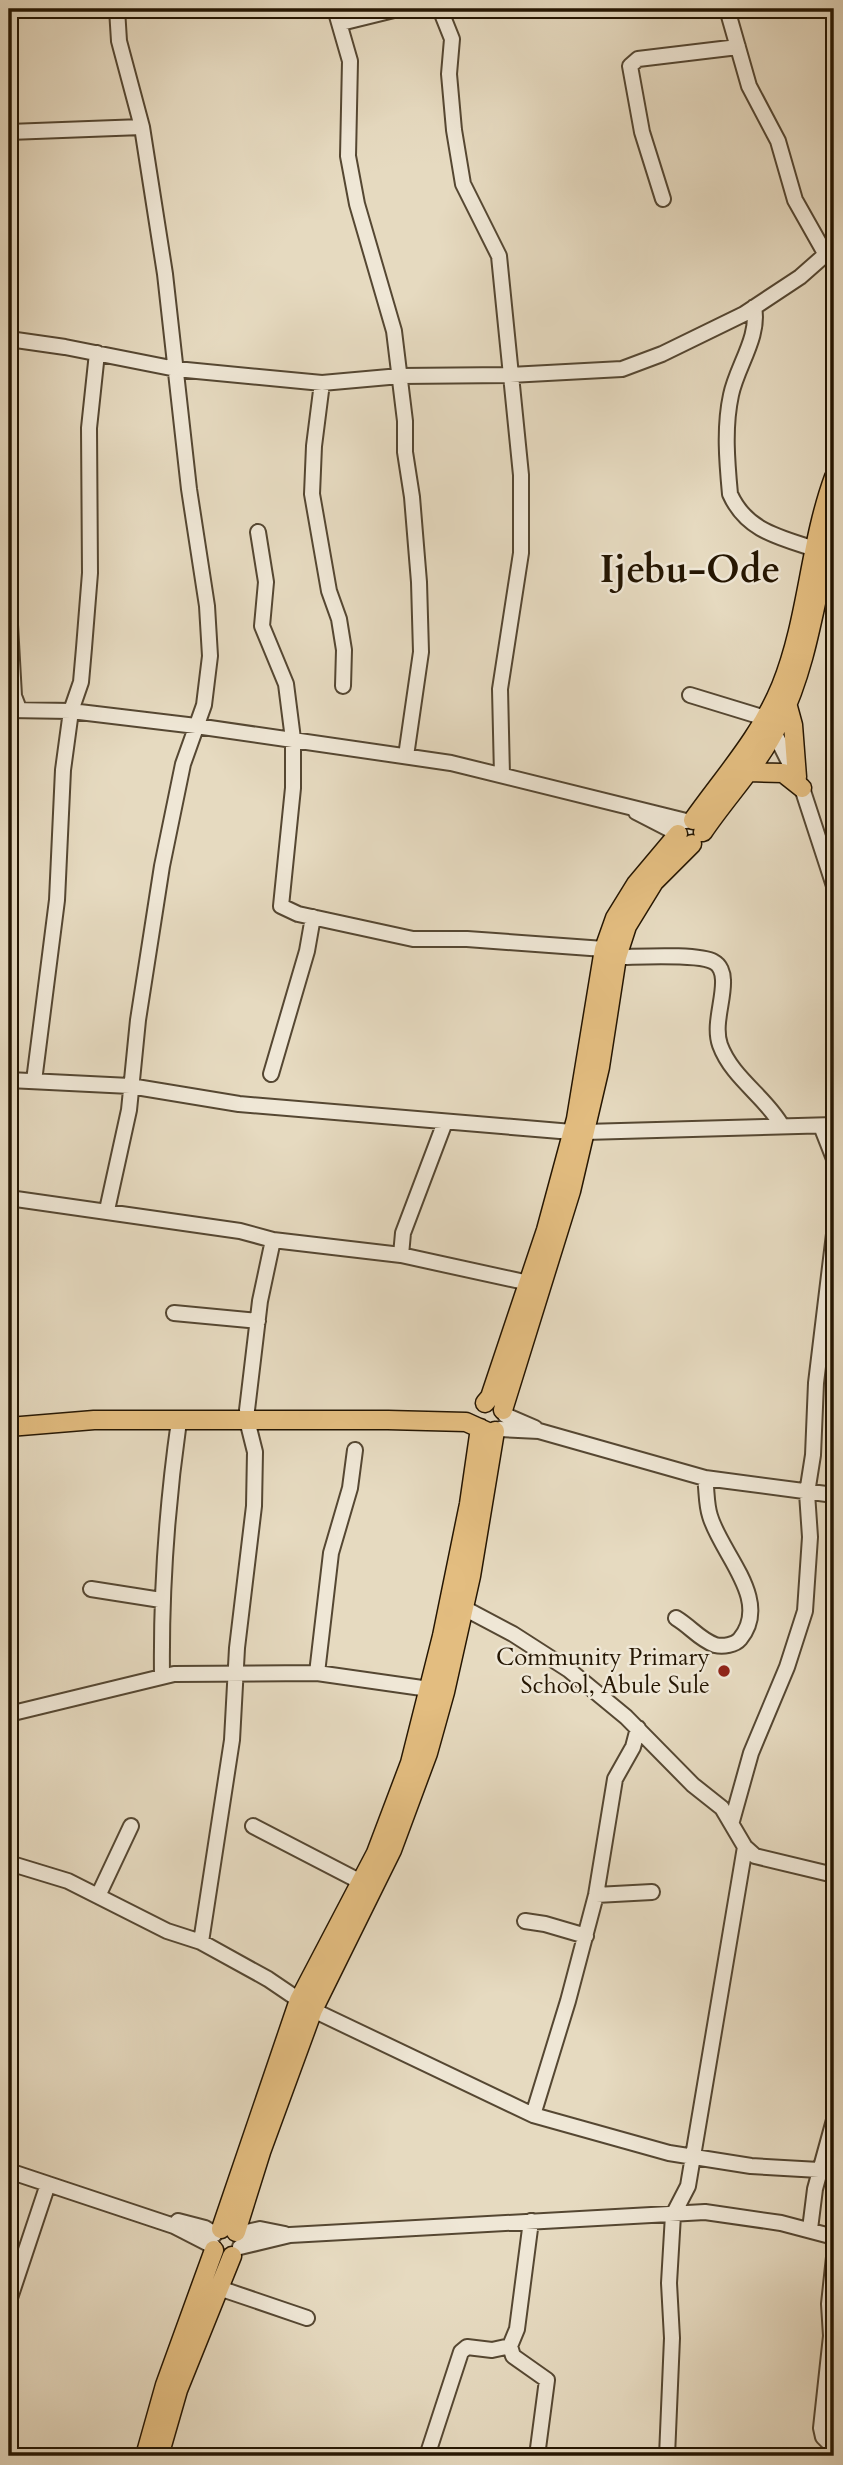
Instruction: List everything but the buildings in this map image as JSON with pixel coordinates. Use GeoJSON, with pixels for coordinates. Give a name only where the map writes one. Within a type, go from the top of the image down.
{"type":"FeatureCollection","features":[{"type":"Feature","properties":{"kind":"main road"},"geometry":{"type":"LineString","coordinates":[[688,830],[749,772],[770,725],[788,664],[812,548],[834,477]]}},
{"type":"Feature","properties":{"kind":"main road"},"geometry":{"type":"LineString","coordinates":[[306,2005],[373,1891],[405,1820],[445,1692],[471,1576],[490,1419],[490,1397],[600,1067],[610,953],[645,895],[671,863],[688,830],[745,754],[788,703],[802,667],[834,523]]}},
{"type":"Feature","properties":{"kind":"main road"},"geometry":{"type":"LineString","coordinates":[[788,703],[799,783]]}},
{"type":"Feature","properties":{"kind":"main road"},"geometry":{"type":"LineString","coordinates":[[749,772],[783,773],[799,783]]}},
{"type":"Feature","properties":{"kind":"main road"},"geometry":{"type":"LineString","coordinates":[[145,2456],[182,2335],[226,2241],[265,2139],[306,2005],[398,1798],[429,1689],[490,1419],[564,1217],[579,1132]]}},
{"type":"Feature","properties":{"kind":"main road"},"geometry":{"type":"LineString","coordinates":[[9,1417],[45,1413],[490,1419]]}},
{"type":"Feature","properties":{"kind":"main road"},"geometry":{"type":"LineString","coordinates":[[9,1427],[48,1421],[179,1421],[247,1415]]}},
{"type":"Feature","properties":{"kind":"main road"},"geometry":{"type":"LineString","coordinates":[[159,2456],[178,2390],[219,2288],[226,2241]]}},
{"type":"Feature","properties":{"kind":"street"},"geometry":{"type":"LineString","coordinates":[[107,1210],[129,1110],[130,1086],[162,866],[183,764],[204,705],[209,635],[165,274],[142,127],[118,41],[117,9]]}},
{"type":"Feature","properties":{"kind":"street"},"geometry":{"type":"LineString","coordinates":[[335,9],[350,61],[348,156],[358,204],[394,331],[400,376],[419,582],[421,652],[406,756]]}},
{"type":"Feature","properties":{"kind":"street"},"geometry":{"type":"LineString","coordinates":[[341,23],[398,9]]}},
{"type":"Feature","properties":{"kind":"street"},"geometry":{"type":"LineString","coordinates":[[440,9],[453,39],[449,74],[454,130],[463,184],[499,256],[523,520],[521,554],[500,689],[502,775]]}},
{"type":"Feature","properties":{"kind":"street"},"geometry":{"type":"LineString","coordinates":[[9,339],[176,369],[322,383],[400,376],[510,375],[622,369],[662,355],[754,307],[800,277],[830,251],[795,200],[778,141],[749,86],[727,9]]}},
{"type":"Feature","properties":{"kind":"street"},"geometry":{"type":"LineString","coordinates":[[663,199],[642,132],[630,66],[638,59],[737,47]]}},
{"type":"Feature","properties":{"kind":"street"},"geometry":{"type":"LineString","coordinates":[[9,132],[142,127]]}},
{"type":"Feature","properties":{"kind":"street"},"geometry":{"type":"LineString","coordinates":[[754,307],[755,329],[737,372],[728,416],[730,494],[735,505],[756,527],[768,534],[812,548]]}},
{"type":"Feature","properties":{"kind":"street"},"geometry":{"type":"LineString","coordinates":[[34,1082],[57,900],[63,769],[71,711],[81,681],[90,573],[89,428],[97,353]]}},
{"type":"Feature","properties":{"kind":"street"},"geometry":{"type":"LineString","coordinates":[[322,383],[314,446],[312,495],[328,592],[339,619],[344,650],[344,686]]}},
{"type":"Feature","properties":{"kind":"street"},"geometry":{"type":"LineString","coordinates":[[258,532],[265,582],[262,626],[286,684],[293,739],[293,788],[286,828],[281,906],[313,917],[413,939],[713,961],[720,967],[723,981],[718,1036],[720,1046],[749,1087],[773,1110],[782,1126]]}},
{"type":"Feature","properties":{"kind":"street"},"geometry":{"type":"LineString","coordinates":[[9,607],[14,710],[71,711],[406,756],[502,775],[631,810],[659,812],[688,830]]}},
{"type":"Feature","properties":{"kind":"street"},"geometry":{"type":"LineString","coordinates":[[690,695],[770,725],[799,783],[834,886]]}},
{"type":"Feature","properties":{"kind":"street"},"geometry":{"type":"LineString","coordinates":[[271,1073],[307,951],[313,917]]}},
{"type":"Feature","properties":{"kind":"street"},"geometry":{"type":"LineString","coordinates":[[9,1080],[130,1086],[239,1104],[579,1132],[828,1126],[834,1159]]}},
{"type":"Feature","properties":{"kind":"street"},"geometry":{"type":"LineString","coordinates":[[401,1255],[406,1223],[445,1122]]}},
{"type":"Feature","properties":{"kind":"street"},"geometry":{"type":"LineString","coordinates":[[9,1198],[240,1231],[273,1240],[401,1255],[528,1283]]}},
{"type":"Feature","properties":{"kind":"street"},"geometry":{"type":"LineString","coordinates":[[732,1821],[751,1753],[787,1667],[805,1611],[810,1536],[807,1493],[813,1455],[816,1383],[834,1234]]}},
{"type":"Feature","properties":{"kind":"street"},"geometry":{"type":"LineString","coordinates":[[201,1942],[232,1740],[236,1672],[256,1474],[247,1415],[258,1321],[273,1240]]}},
{"type":"Feature","properties":{"kind":"street"},"geometry":{"type":"LineString","coordinates":[[174,1313],[258,1321]]}},
{"type":"Feature","properties":{"kind":"street"},"geometry":{"type":"LineString","coordinates":[[490,1419],[705,1478],[834,1495]]}},
{"type":"Feature","properties":{"kind":"street"},"geometry":{"type":"LineString","coordinates":[[162,1675],[162,1600],[171,1476],[179,1421]]}},
{"type":"Feature","properties":{"kind":"street"},"geometry":{"type":"LineString","coordinates":[[317,1673],[331,1553],[350,1488],[355,1450]]}},
{"type":"Feature","properties":{"kind":"street"},"geometry":{"type":"LineString","coordinates":[[676,1618],[689,1626],[697,1637],[719,1646],[736,1643],[747,1631],[751,1618],[750,1600],[709,1515],[705,1478]]}},
{"type":"Feature","properties":{"kind":"street"},"geometry":{"type":"LineString","coordinates":[[91,1589],[162,1600]]}},
{"type":"Feature","properties":{"kind":"street"},"geometry":{"type":"LineString","coordinates":[[462,1607],[513,1634],[569,1671],[638,1728],[693,1785],[722,1808],[745,1847],[755,1856],[834,1875]]}},
{"type":"Feature","properties":{"kind":"street"},"geometry":{"type":"LineString","coordinates":[[9,1714],[162,1675],[317,1673],[429,1689]]}},
{"type":"Feature","properties":{"kind":"street"},"geometry":{"type":"LineString","coordinates":[[533,2115],[586,1937],[596,1895],[615,1779],[633,1747],[638,1728]]}},
{"type":"Feature","properties":{"kind":"street"},"geometry":{"type":"LineString","coordinates":[[98,1896],[131,1826]]}},
{"type":"Feature","properties":{"kind":"street"},"geometry":{"type":"LineString","coordinates":[[253,1826],[361,1882]]}},
{"type":"Feature","properties":{"kind":"street"},"geometry":{"type":"LineString","coordinates":[[667,2456],[672,2338],[669,2283],[673,2215],[688,2186],[745,1847]]}},
{"type":"Feature","properties":{"kind":"street"},"geometry":{"type":"LineString","coordinates":[[9,1863],[43,1872],[167,1931],[201,1942],[268,1979],[306,2005],[533,2115],[692,2157],[751,2166],[819,2170]]}},
{"type":"Feature","properties":{"kind":"street"},"geometry":{"type":"LineString","coordinates":[[596,1895],[652,1892]]}},
{"type":"Feature","properties":{"kind":"street"},"geometry":{"type":"LineString","coordinates":[[525,1921],[545,1924],[586,1937]]}},
{"type":"Feature","properties":{"kind":"street"},"geometry":{"type":"LineString","coordinates":[[810,2229],[819,2170],[827,2153],[834,2120]]}},
{"type":"Feature","properties":{"kind":"street"},"geometry":{"type":"LineString","coordinates":[[9,2171],[156,2220],[205,2228],[226,2241],[290,2235],[705,2212],[810,2229],[834,2237]]}},
{"type":"Feature","properties":{"kind":"street"},"geometry":{"type":"LineString","coordinates":[[9,2301],[48,2185]]}},
{"type":"Feature","properties":{"kind":"street"},"geometry":{"type":"LineString","coordinates":[[531,2221],[517,2329],[510,2346],[513,2356],[547,2380],[537,2456]]}},
{"type":"Feature","properties":{"kind":"street"},"geometry":{"type":"LineString","coordinates":[[834,2257],[829,2304],[831,2336],[821,2428],[823,2437],[834,2448]]}},
{"type":"Feature","properties":{"kind":"street"},"geometry":{"type":"LineString","coordinates":[[219,2288],[307,2318]]}},
{"type":"Feature","properties":{"kind":"street"},"geometry":{"type":"LineString","coordinates":[[428,2456],[461,2352],[467,2347],[492,2350],[510,2346]]}},
{"type":"Feature","properties":{"kind":"place","name":"Community Primary School, Abule Sule"},"geometry":{"type":"Point","coordinates":[724,1671]}},
{"type":"Feature","properties":{"kind":"district","name":"Ijebu-Ode"},"geometry":{"type":"Point","coordinates":[690,569]}}]}
